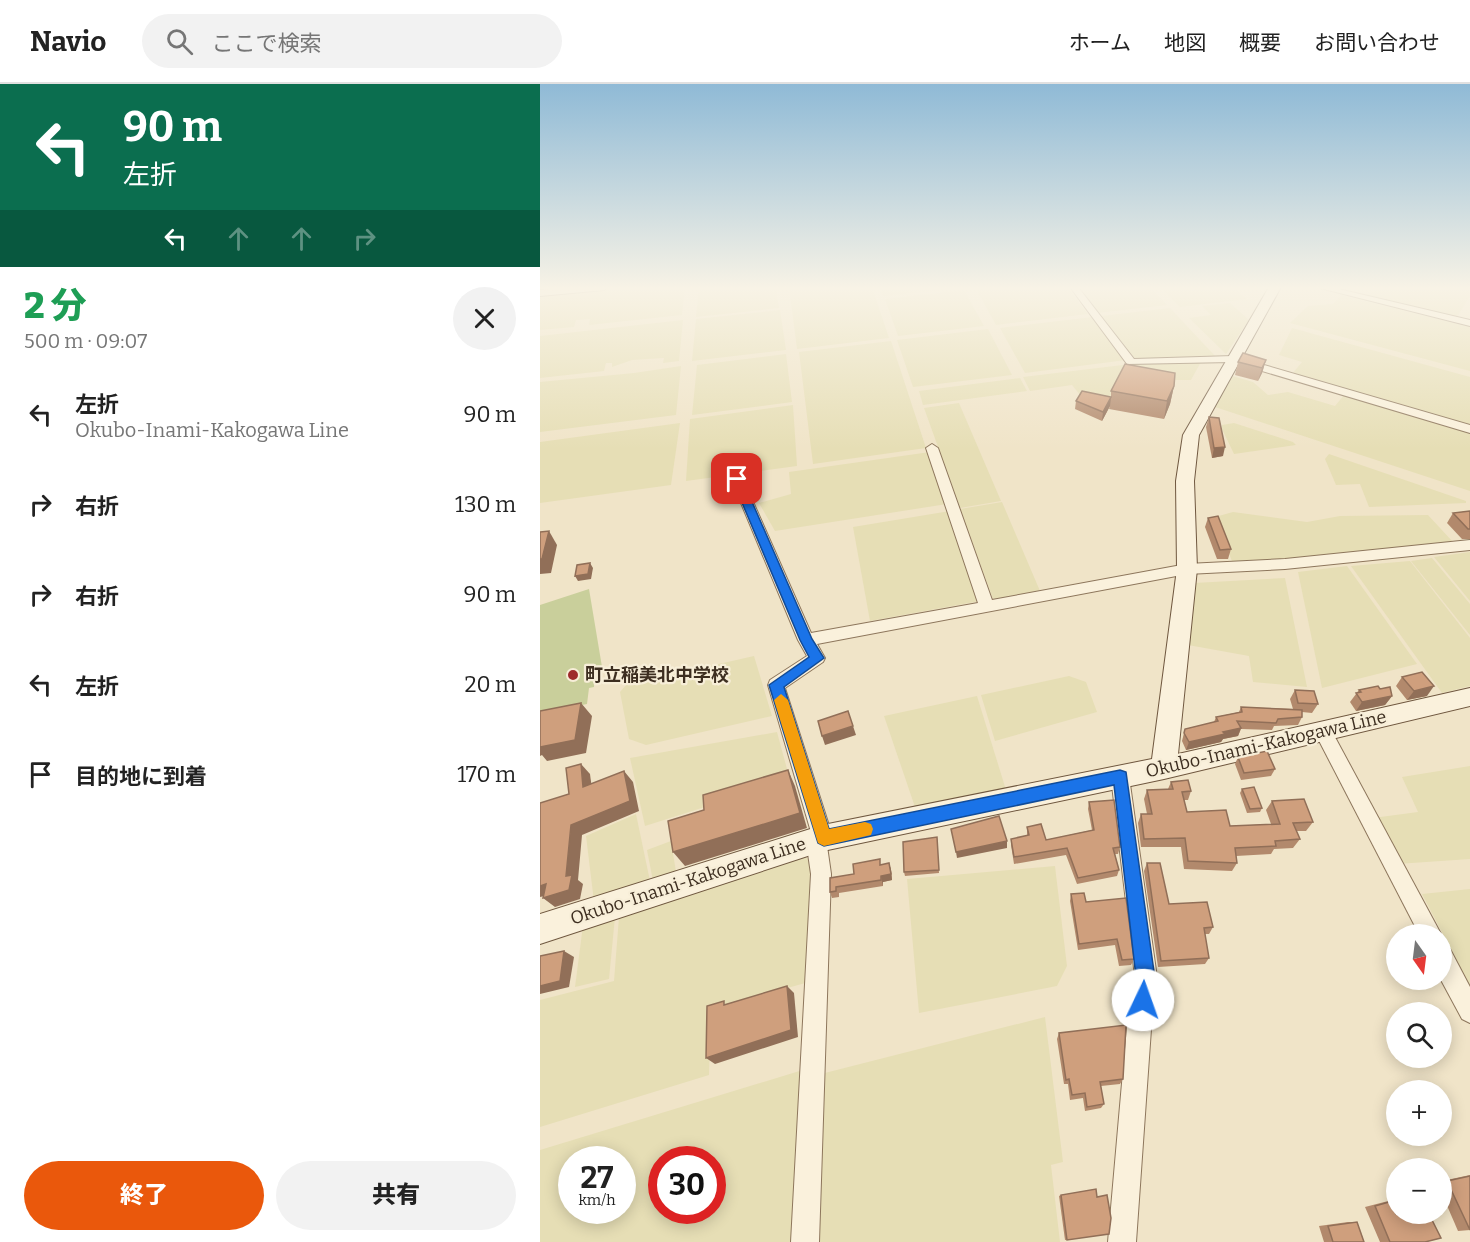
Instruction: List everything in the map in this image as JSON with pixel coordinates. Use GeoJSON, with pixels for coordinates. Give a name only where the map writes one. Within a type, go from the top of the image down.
{"type":"FeatureCollection","features":[{"type":"Feature","properties":{"kind":"street"},"geometry":{"type":"LineString","coordinates":[[1115,341],[1131,362],[1233,359],[1470,429]]}},
{"type":"Feature","properties":{"kind":"street"},"geometry":{"type":"LineString","coordinates":[[1164,768],[1186,569],[1185,481],[1191,435],[1243,341]]}},
{"type":"Feature","properties":{"kind":"street"},"geometry":{"type":"LineString","coordinates":[[932,448],[986,605]]}},
{"type":"Feature","properties":{"kind":"street"},"geometry":{"type":"LineString","coordinates":[[737,479],[806,640],[817,658],[776,685],[820,839],[821,874],[805,1242]]}},
{"type":"Feature","properties":{"kind":"street"},"geometry":{"type":"LineString","coordinates":[[806,640],[1186,569],[1285,564],[1470,545]]}},
{"type":"Feature","properties":{"kind":"street","name":"Okubo-Inami-Kakogawa Line"},"geometry":{"type":"LineString","coordinates":[[540,929],[820,839],[1164,768],[1470,697]]}},
{"type":"Feature","properties":{"kind":"street"},"geometry":{"type":"LineString","coordinates":[[1323,731],[1425,924]]}},
{"type":"Feature","properties":{"kind":"street"},"geometry":{"type":"LineString","coordinates":[[1120,777],[1147,986],[1140,1015],[1122,1242]]}},
{"type":"Feature","properties":{"kind":"street"},"geometry":{"type":"LineString","coordinates":[[1452,976],[1470,1011]]}},
{"type":"Feature","properties":{"kind":"shaded area"},"geometry":{"type":"Polygon","coordinates":[[[540,341],[681,341],[679,361],[663,363],[664,358],[632,360],[612,367],[612,363],[606,363],[604,371],[540,378],[540,341]]]}},
{"type":"Feature","properties":{"kind":"shaded area"},"geometry":{"type":"Polygon","coordinates":[[[694,341],[785,341],[786,350],[692,361],[694,341]]]}},
{"type":"Feature","properties":{"kind":"shaded area"},"geometry":{"type":"Polygon","coordinates":[[[796,341],[864,341],[797,349],[796,341]]]}},
{"type":"Feature","properties":{"kind":"shaded area"},"geometry":{"type":"Polygon","coordinates":[[[891,341],[926,448],[813,464],[799,352],[891,341]]]}},
{"type":"Feature","properties":{"kind":"shaded area"},"geometry":{"type":"Polygon","coordinates":[[[897,341],[994,341],[1012,375],[913,387],[897,341]]]}},
{"type":"Feature","properties":{"kind":"shaded area"},"geometry":{"type":"Polygon","coordinates":[[[1007,341],[1111,341],[1126,360],[1025,373],[1007,341]]]}},
{"type":"Feature","properties":{"kind":"shaded area"},"geometry":{"type":"Polygon","coordinates":[[[1121,341],[1201,341],[1216,357],[1135,359],[1121,341]]]}},
{"type":"Feature","properties":{"kind":"shaded area"},"geometry":{"type":"Polygon","coordinates":[[[1213,341],[1235,341],[1226,354],[1213,341]]]}},
{"type":"Feature","properties":{"kind":"shaded area"},"geometry":{"type":"Polygon","coordinates":[[[1286,341],[1339,341],[1470,377],[1470,427],[1292,374],[1302,362],[1279,355],[1286,341]]]}},
{"type":"Feature","properties":{"kind":"shaded area"},"geometry":{"type":"Polygon","coordinates":[[[1358,341],[1470,341],[1470,371],[1358,341]]]}},
{"type":"Feature","properties":{"kind":"shaded area"},"geometry":{"type":"Polygon","coordinates":[[[786,354],[792,402],[692,415],[697,365],[786,354]]]}},
{"type":"Feature","properties":{"kind":"shaded area"},"geometry":{"type":"Polygon","coordinates":[[[1202,360],[1191,380],[1168,380],[1109,403],[1081,396],[1072,385],[1030,391],[1023,377],[1156,361],[1202,360]]]}},
{"type":"Feature","properties":{"kind":"shaded area"},"geometry":{"type":"Polygon","coordinates":[[[681,366],[676,415],[540,432],[540,382],[681,366]]]}},
{"type":"Feature","properties":{"kind":"shaded area"},"geometry":{"type":"Polygon","coordinates":[[[1229,375],[1253,382],[1268,395],[1288,392],[1335,406],[1344,395],[1470,433],[1470,491],[1212,406],[1229,375]]]}},
{"type":"Feature","properties":{"kind":"shaded area"},"geometry":{"type":"Polygon","coordinates":[[[1020,378],[1027,391],[923,405],[919,391],[1020,378]]]}},
{"type":"Feature","properties":{"kind":"shaded area"},"geometry":{"type":"Polygon","coordinates":[[[959,403],[1001,501],[960,508],[924,408],[959,403]]]}},
{"type":"Feature","properties":{"kind":"shaded area"},"geometry":{"type":"Polygon","coordinates":[[[793,405],[797,466],[686,481],[690,419],[793,405]]]}},
{"type":"Feature","properties":{"kind":"shaded area"},"geometry":{"type":"Polygon","coordinates":[[[680,423],[671,485],[540,503],[540,442],[680,423]]]}},
{"type":"Feature","properties":{"kind":"shaded area"},"geometry":{"type":"Polygon","coordinates":[[[1234,423],[1293,442],[1296,445],[1234,454],[1222,425],[1234,423]]]}},
{"type":"Feature","properties":{"kind":"shaded area"},"geometry":{"type":"Polygon","coordinates":[[[930,452],[947,504],[775,531],[759,503],[791,494],[789,472],[930,452]]]}},
{"type":"Feature","properties":{"kind":"shaded area"},"geometry":{"type":"Polygon","coordinates":[[[1329,454],[1466,501],[1466,503],[1369,507],[1360,484],[1336,485],[1325,459],[1329,454]]]}},
{"type":"Feature","properties":{"kind":"shaded area"},"geometry":{"type":"Polygon","coordinates":[[[1002,502],[1040,591],[993,599],[960,509],[1002,502]]]}},
{"type":"Feature","properties":{"kind":"shaded area"},"geometry":{"type":"Polygon","coordinates":[[[950,511],[980,601],[870,621],[853,527],[950,511]]]}},
{"type":"Feature","properties":{"kind":"shaded area"},"geometry":{"type":"Polygon","coordinates":[[[1233,512],[1307,522],[1340,516],[1428,515],[1453,542],[1401,550],[1233,564],[1215,517],[1233,512]]]}},
{"type":"Feature","properties":{"kind":"shaded area"},"geometry":{"type":"Polygon","coordinates":[[[1470,552],[1470,601],[1434,557],[1470,552]]]}},
{"type":"Feature","properties":{"kind":"shaded area"},"geometry":{"type":"Polygon","coordinates":[[[1432,558],[1470,604],[1470,635],[1411,561],[1432,558]]]}},
{"type":"Feature","properties":{"kind":"shaded area"},"geometry":{"type":"Polygon","coordinates":[[[1410,561],[1470,638],[1470,686],[1442,693],[1351,566],[1410,561]]]}},
{"type":"Feature","properties":{"kind":"shaded area"},"geometry":{"type":"Polygon","coordinates":[[[1347,566],[1417,664],[1322,688],[1298,572],[1347,566]]]}},
{"type":"Feature","properties":{"kind":"shaded area"},"geometry":{"type":"Polygon","coordinates":[[[1285,578],[1307,687],[1253,682],[1249,656],[1188,645],[1194,583],[1285,578]]]}},
{"type":"Feature","properties":{"kind":"shaded area"},"geometry":{"type":"Polygon","coordinates":[[[754,656],[772,716],[646,745],[629,739],[620,692],[626,685],[754,656]]]}},
{"type":"Feature","properties":{"kind":"shaded area"},"geometry":{"type":"Polygon","coordinates":[[[1069,676],[1086,682],[1097,712],[995,741],[981,695],[1069,676]]]}},
{"type":"Feature","properties":{"kind":"shaded area"},"geometry":{"type":"Polygon","coordinates":[[[977,696],[1006,790],[916,810],[884,716],[977,696]]]}},
{"type":"Feature","properties":{"kind":"shaded area"},"geometry":{"type":"Polygon","coordinates":[[[777,732],[790,780],[645,826],[630,758],[777,732]]]}},
{"type":"Feature","properties":{"kind":"shaded area"},"geometry":{"type":"Polygon","coordinates":[[[1470,766],[1470,859],[1397,864],[1373,818],[1418,812],[1402,777],[1470,766]]]}},
{"type":"Feature","properties":{"kind":"shaded area"},"geometry":{"type":"Polygon","coordinates":[[[636,814],[650,881],[594,902],[586,836],[636,814]]]}},
{"type":"Feature","properties":{"kind":"shaded area"},"geometry":{"type":"Polygon","coordinates":[[[671,841],[676,872],[653,881],[647,850],[671,841]]]}},
{"type":"Feature","properties":{"kind":"shaded area"},"geometry":{"type":"Polygon","coordinates":[[[805,856],[812,863],[809,982],[711,1009],[709,1075],[540,1127],[540,1000],[614,981],[619,917],[805,856]]]}},
{"type":"Feature","properties":{"kind":"shaded area"},"geometry":{"type":"Polygon","coordinates":[[[1055,866],[1067,966],[1057,986],[919,1013],[907,879],[1055,866]]]}},
{"type":"Feature","properties":{"kind":"shaded area"},"geometry":{"type":"Polygon","coordinates":[[[1470,889],[1470,986],[1452,952],[1452,924],[1438,924],[1422,894],[1470,889]]]}},
{"type":"Feature","properties":{"kind":"shaded area"},"geometry":{"type":"Polygon","coordinates":[[[615,917],[609,979],[575,987],[583,925],[615,917]]]}},
{"type":"Feature","properties":{"kind":"shaded area"},"geometry":{"type":"Polygon","coordinates":[[[1045,1017],[1063,1162],[1051,1165],[1060,1242],[812,1242],[817,1075],[1045,1017]]]}},
{"type":"Feature","properties":{"kind":"shaded area"},"geometry":{"type":"Polygon","coordinates":[[[806,1069],[797,1242],[540,1242],[540,1150],[806,1069]]]}},
{"type":"Feature","properties":{"kind":"green space","name":"町立稲美北中学校"},"geometry":{"type":"Polygon","coordinates":[[[589,589],[602,667],[594,670],[594,687],[589,688],[587,704],[540,713],[540,605],[589,589]]]}},
{"type":"Feature","properties":{"kind":"building"},"geometry":{"type":"Polygon","coordinates":[[[1243,353],[1266,360],[1262,368],[1238,362],[1243,353]]]}},
{"type":"Feature","properties":{"kind":"building"},"geometry":{"type":"Polygon","coordinates":[[[1125,364],[1175,373],[1174,386],[1167,401],[1111,391],[1125,364]]]}},
{"type":"Feature","properties":{"kind":"building"},"geometry":{"type":"Polygon","coordinates":[[[1082,391],[1111,397],[1103,412],[1076,401],[1082,391]]]}},
{"type":"Feature","properties":{"kind":"building"},"geometry":{"type":"Polygon","coordinates":[[[1209,417],[1219,418],[1225,447],[1214,448],[1209,417]]]}},
{"type":"Feature","properties":{"kind":"building"},"geometry":{"type":"Polygon","coordinates":[[[1470,511],[1470,529],[1468,529],[1453,513],[1470,511]]]}},
{"type":"Feature","properties":{"kind":"building"},"geometry":{"type":"Polygon","coordinates":[[[1218,516],[1231,549],[1220,550],[1208,518],[1218,516]]]}},
{"type":"Feature","properties":{"kind":"building"},"geometry":{"type":"Polygon","coordinates":[[[549,531],[542,559],[540,559],[540,532],[549,531]]]}},
{"type":"Feature","properties":{"kind":"building"},"geometry":{"type":"Polygon","coordinates":[[[590,563],[588,574],[575,576],[577,565],[590,563]]]}},
{"type":"Feature","properties":{"kind":"building"},"geometry":{"type":"Polygon","coordinates":[[[1422,672],[1434,686],[1414,691],[1402,677],[1422,672]]]}},
{"type":"Feature","properties":{"kind":"building"},"geometry":{"type":"Polygon","coordinates":[[[1378,686],[1380,689],[1390,687],[1392,696],[1362,702],[1356,693],[1361,692],[1359,690],[1378,686]]]}},
{"type":"Feature","properties":{"kind":"building"},"geometry":{"type":"Polygon","coordinates":[[[1295,690],[1314,691],[1318,704],[1298,703],[1295,690]]]}},
{"type":"Feature","properties":{"kind":"building"},"geometry":{"type":"Polygon","coordinates":[[[581,703],[575,740],[540,747],[540,711],[581,703]]]}},
{"type":"Feature","properties":{"kind":"building"},"geometry":{"type":"Polygon","coordinates":[[[1241,707],[1302,710],[1302,717],[1278,719],[1276,723],[1237,721],[1241,728],[1189,742],[1184,733],[1185,729],[1218,721],[1216,717],[1242,712],[1241,707]]]}},
{"type":"Feature","properties":{"kind":"building"},"geometry":{"type":"Polygon","coordinates":[[[848,711],[853,726],[822,736],[818,721],[848,711]]]}},
{"type":"Feature","properties":{"kind":"building"},"geometry":{"type":"Polygon","coordinates":[[[1267,751],[1275,769],[1244,773],[1238,757],[1267,751]]]}},
{"type":"Feature","properties":{"kind":"building"},"geometry":{"type":"Polygon","coordinates":[[[581,764],[583,787],[624,771],[630,801],[571,825],[566,876],[572,875],[569,890],[543,898],[546,884],[540,886],[540,803],[569,794],[566,768],[581,764]]]}},
{"type":"Feature","properties":{"kind":"building"},"geometry":{"type":"Polygon","coordinates":[[[788,770],[800,813],[673,852],[668,821],[704,810],[703,795],[788,770]]]}},
{"type":"Feature","properties":{"kind":"building"},"geometry":{"type":"Polygon","coordinates":[[[1188,780],[1191,791],[1182,792],[1187,812],[1226,810],[1230,826],[1280,824],[1272,801],[1304,799],[1313,822],[1293,823],[1300,839],[1275,841],[1276,846],[1235,848],[1237,863],[1188,861],[1185,838],[1144,839],[1141,814],[1152,814],[1147,790],[1173,789],[1171,782],[1188,780]]]}},
{"type":"Feature","properties":{"kind":"building"},"geometry":{"type":"Polygon","coordinates":[[[1254,787],[1262,808],[1250,809],[1242,789],[1254,787]]]}},
{"type":"Feature","properties":{"kind":"building"},"geometry":{"type":"Polygon","coordinates":[[[1114,800],[1120,847],[1113,848],[1119,870],[1078,878],[1067,848],[1014,857],[1011,839],[1029,835],[1027,827],[1041,824],[1046,840],[1094,830],[1089,802],[1114,800]]]}},
{"type":"Feature","properties":{"kind":"building"},"geometry":{"type":"Polygon","coordinates":[[[999,816],[1007,841],[956,852],[951,829],[999,816]]]}},
{"type":"Feature","properties":{"kind":"building"},"geometry":{"type":"Polygon","coordinates":[[[937,837],[939,870],[904,872],[903,842],[937,837]]]}},
{"type":"Feature","properties":{"kind":"building"},"geometry":{"type":"Polygon","coordinates":[[[880,859],[880,865],[889,863],[891,874],[881,876],[881,880],[836,887],[836,891],[830,892],[830,878],[854,874],[853,864],[880,859]]]}},
{"type":"Feature","properties":{"kind":"building"},"geometry":{"type":"Polygon","coordinates":[[[1147,863],[1160,863],[1169,904],[1207,902],[1213,927],[1204,928],[1209,958],[1161,961],[1147,863]]]}},
{"type":"Feature","properties":{"kind":"building"},"geometry":{"type":"Polygon","coordinates":[[[1084,893],[1086,902],[1126,898],[1134,959],[1122,960],[1117,939],[1079,944],[1071,894],[1084,893]]]}},
{"type":"Feature","properties":{"kind":"building"},"geometry":{"type":"Polygon","coordinates":[[[564,951],[560,981],[540,986],[540,956],[564,951]]]}},
{"type":"Feature","properties":{"kind":"building"},"geometry":{"type":"Polygon","coordinates":[[[787,986],[791,1030],[706,1058],[707,1006],[724,1001],[724,1005],[787,986]]]}},
{"type":"Feature","properties":{"kind":"building"},"geometry":{"type":"Polygon","coordinates":[[[1126,1025],[1123,1079],[1100,1082],[1104,1104],[1087,1107],[1085,1093],[1072,1095],[1069,1079],[1066,1080],[1059,1033],[1126,1025]]]}},
{"type":"Feature","properties":{"kind":"building"},"geometry":{"type":"Polygon","coordinates":[[[1470,1176],[1470,1230],[1452,1192],[1452,1180],[1470,1176]]]}},
{"type":"Feature","properties":{"kind":"building"},"geometry":{"type":"Polygon","coordinates":[[[1096,1189],[1097,1197],[1107,1195],[1111,1218],[1109,1234],[1067,1240],[1061,1195],[1096,1189]]]}},
{"type":"Feature","properties":{"kind":"building"},"geometry":{"type":"Polygon","coordinates":[[[1386,1203],[1386,1224],[1434,1224],[1441,1238],[1425,1242],[1390,1242],[1375,1206],[1386,1203]]]}},
{"type":"Feature","properties":{"kind":"building"},"geometry":{"type":"Polygon","coordinates":[[[1357,1222],[1364,1242],[1333,1242],[1328,1226],[1357,1222]]]}},
{"type":"Feature","properties":{"kind":"slow traffic"},"geometry":{"type":"LineString","coordinates":[[781,700],[824,838],[865,829]]}},
{"type":"Feature","properties":{"kind":"place","name":"町立稲美北中学校"},"geometry":{"type":"Point","coordinates":[573,675]}},
{"type":"Feature","properties":{"kind":"route"},"geometry":{"type":"LineString","coordinates":[[737,479],[806,640],[817,658],[776,685],[824,838],[1120,777],[1147,986],[1143,1000]]}}]}
